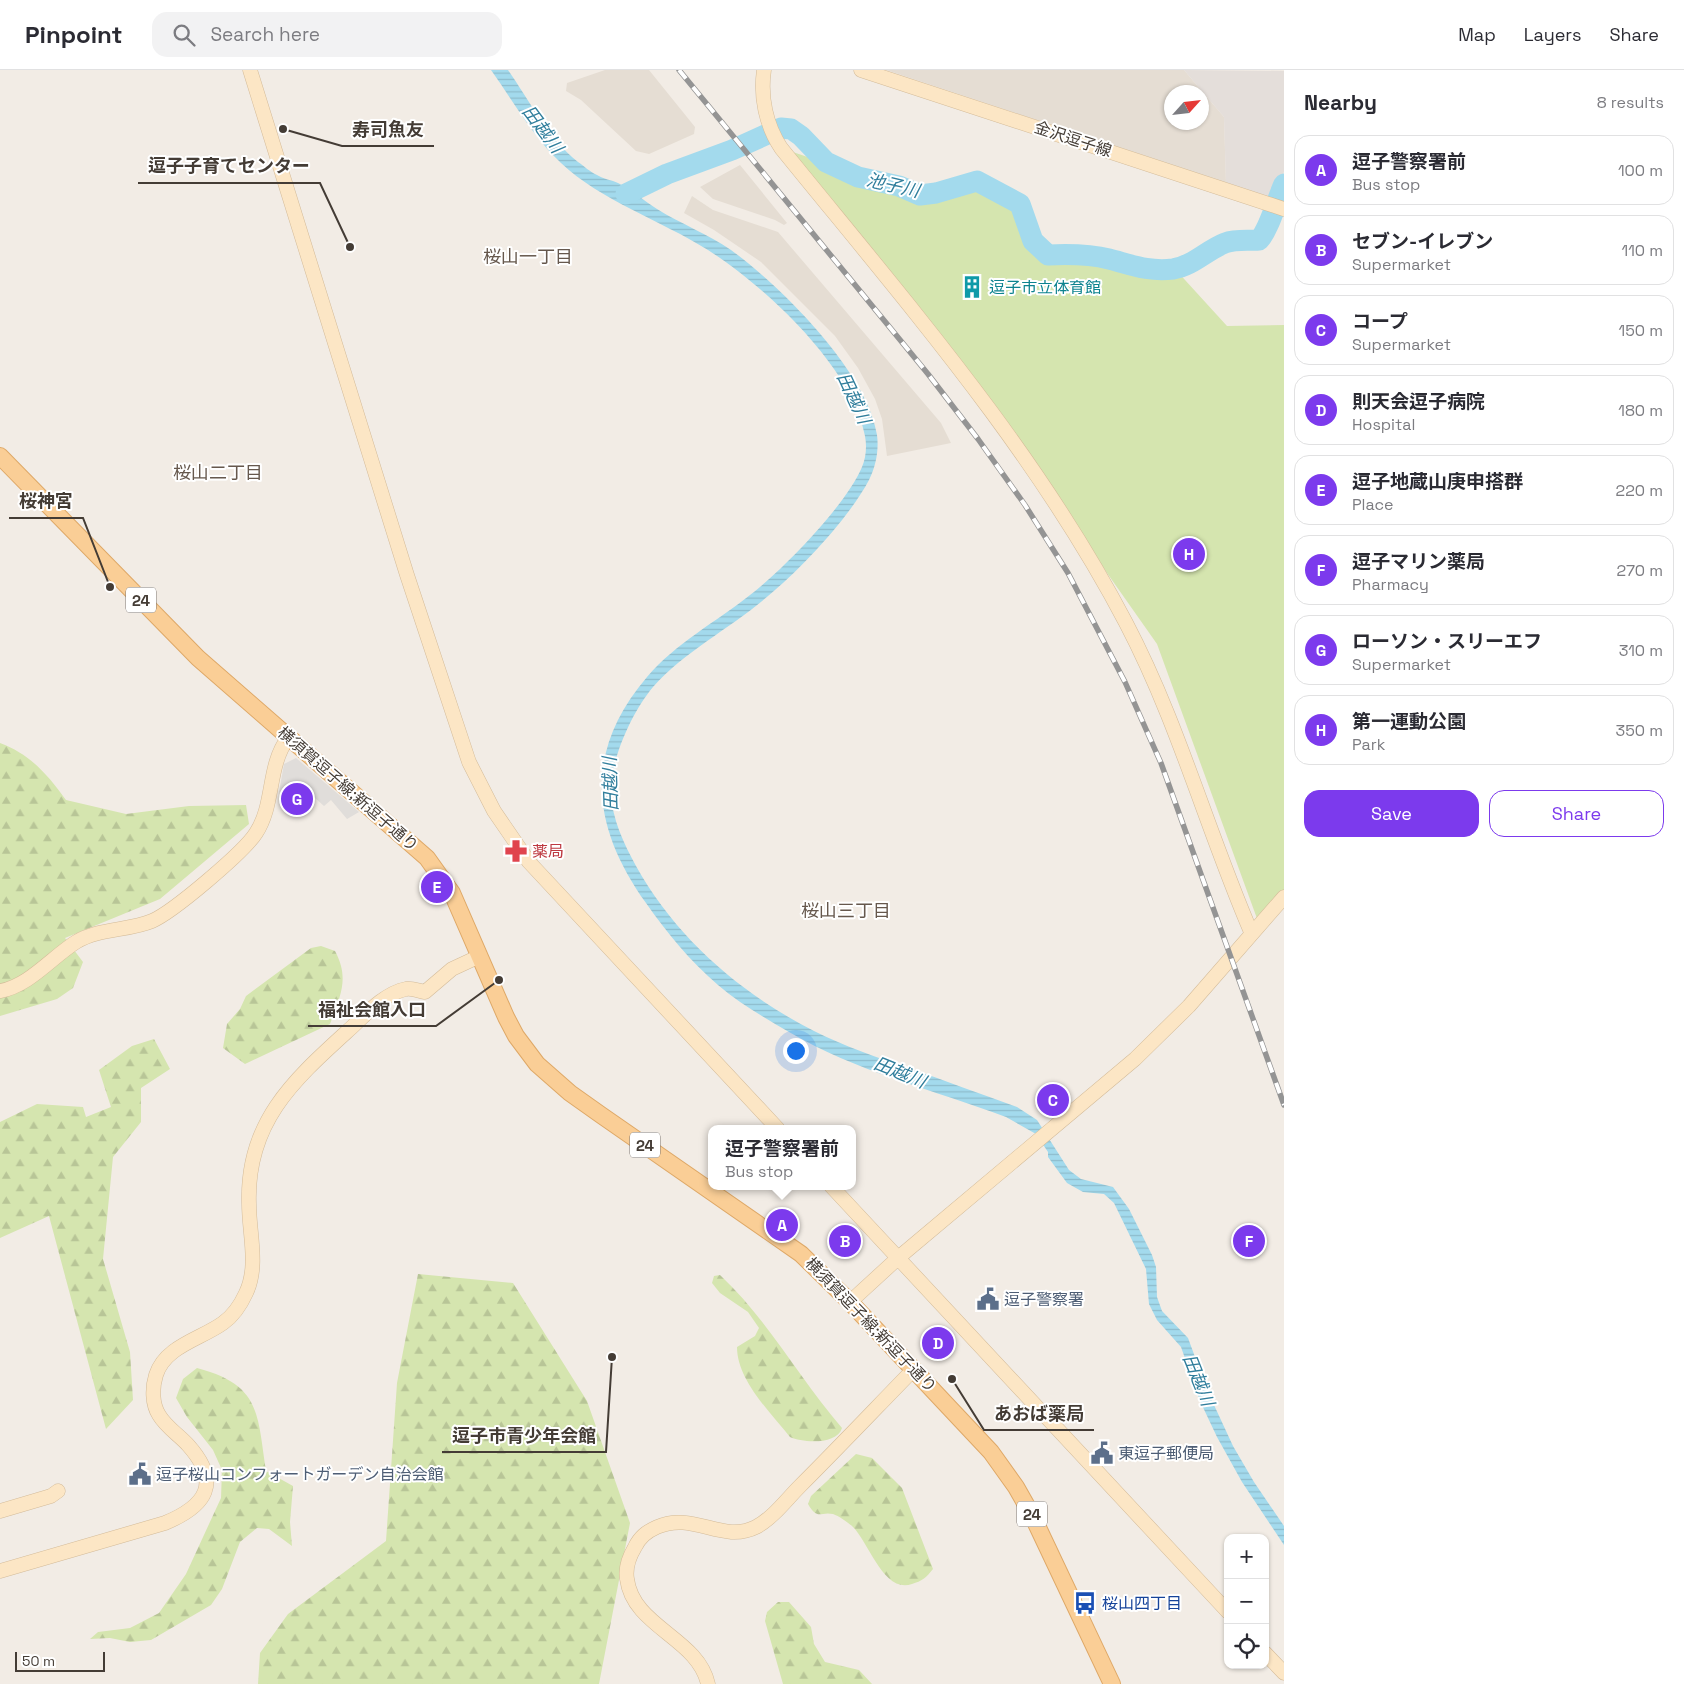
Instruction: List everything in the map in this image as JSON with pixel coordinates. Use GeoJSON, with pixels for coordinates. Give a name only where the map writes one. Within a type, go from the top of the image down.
{"type":"FeatureCollection","features":[{"type":"Feature","properties":{"kind":"main road","name":"横須賀逗子線;新逗子通り"},"geometry":{"type":"LineString","coordinates":[[0,456],[198,658],[427,858],[452,893],[516,1036],[547,1074],[601,1115],[708,1188]]}},
{"type":"Feature","properties":{"kind":"main road","name":"横須賀逗子線;新逗子通り"},"geometry":{"type":"LineString","coordinates":[[711,1190],[785,1241],[821,1272],[974,1432],[1016,1487],[1033,1517],[1112,1684]]}},
{"type":"Feature","properties":{"kind":"street"},"geometry":{"type":"LineString","coordinates":[[250,70],[407,574],[460,740],[473,770],[494,811],[529,862],[774,1125]]}},
{"type":"Feature","properties":{"kind":"street"},"geometry":{"type":"LineString","coordinates":[[764,70],[763,95],[766,116],[781,148],[1001,424],[1043,482],[1123,617],[1160,692],[1185,754],[1215,844],[1251,932]]}},
{"type":"Feature","properties":{"kind":"street","name":"金沢逗子線"},"geometry":{"type":"LineString","coordinates":[[861,70],[1284,209]]}},
{"type":"Feature","properties":{"kind":"street"},"geometry":{"type":"LineString","coordinates":[[0,990],[20,983],[76,942],[92,934],[136,926],[167,912],[206,880],[257,831],[267,808],[278,752],[288,738]]}},
{"type":"Feature","properties":{"kind":"street"},"geometry":{"type":"LineString","coordinates":[[850,1302],[898,1258],[1103,1088],[1178,1017],[1251,932],[1284,897]]}},
{"type":"Feature","properties":{"kind":"street"},"geometry":{"type":"LineString","coordinates":[[0,1571],[165,1523],[182,1516],[199,1504],[208,1485],[206,1473],[189,1446],[159,1415],[154,1402],[156,1375],[169,1354],[225,1322],[247,1292],[252,1272],[249,1178],[254,1156],[270,1114],[300,1074],[376,1006],[404,990],[425,992],[452,969],[480,956]]}},
{"type":"Feature","properties":{"kind":"street"},"geometry":{"type":"LineString","coordinates":[[836,1190],[1224,1608]]}},
{"type":"Feature","properties":{"kind":"street"},"geometry":{"type":"LineString","coordinates":[[708,1684],[697,1661],[642,1611],[631,1595],[627,1579],[628,1562],[636,1544],[643,1535],[671,1522],[688,1521],[732,1532],[755,1527],[804,1481],[914,1369]]}},
{"type":"Feature","properties":{"kind":"street"},"geometry":{"type":"LineString","coordinates":[[0,1511],[52,1496],[58,1491]]}},
{"type":"Feature","properties":{"kind":"street"},"geometry":{"type":"LineString","coordinates":[[1269,1656],[1284,1673]]}},
{"type":"Feature","properties":{"kind":"shaded area"},"geometry":{"type":"Polygon","coordinates":[[[605,70],[649,70],[695,127],[694,134],[649,154],[636,151],[581,100],[566,91],[567,83],[605,70]]]}},
{"type":"Feature","properties":{"kind":"shaded area"},"geometry":{"type":"Polygon","coordinates":[[[886,70],[1184,70],[1197,85],[1164,85],[1164,130],[1209,130],[1209,99],[1224,117],[1226,183],[886,70]]]}},
{"type":"Feature","properties":{"kind":"shaded area"},"geometry":{"type":"Polygon","coordinates":[[[1184,70],[1284,71],[1284,172],[1271,198],[1226,183],[1224,117],[1209,99],[1209,85],[1197,85],[1184,70]]]}},
{"type":"Feature","properties":{"kind":"shaded area"},"geometry":{"type":"Polygon","coordinates":[[[740,165],[787,223],[784,225],[775,220],[713,199],[700,187],[740,165]]]}},
{"type":"Feature","properties":{"kind":"shaded area"},"geometry":{"type":"Polygon","coordinates":[[[692,196],[713,210],[778,232],[941,423],[951,443],[887,456],[882,419],[875,399],[858,368],[835,336],[761,262],[714,230],[684,213],[692,196]]]}},
{"type":"Feature","properties":{"kind":"shaded area"},"geometry":{"type":"Polygon","coordinates":[[[296,758],[359,812],[347,819],[331,800],[324,806],[296,781],[283,795],[279,792],[284,764],[296,758]]]}},
{"type":"Feature","properties":{"kind":"green space"},"geometry":{"type":"Polygon","coordinates":[[[781,148],[920,195],[977,181],[1020,204],[1033,241],[1048,255],[1175,269],[1227,326],[1284,325],[1284,897],[1259,924],[1157,644],[1031,465],[781,148]]]}},
{"type":"Feature","properties":{"kind":"green space"},"geometry":{"type":"Polygon","coordinates":[[[0,743],[20,753],[38,766],[66,800],[126,814],[189,806],[246,805],[249,824],[160,899],[65,938],[83,962],[73,988],[57,999],[0,1016],[0,743]]]}},
{"type":"Feature","properties":{"kind":"green space"},"geometry":{"type":"Polygon","coordinates":[[[321,946],[335,951],[342,970],[342,988],[330,1024],[245,1064],[223,1048],[227,1024],[240,1009],[246,996],[311,948],[321,946]]]}},
{"type":"Feature","properties":{"kind":"green space"},"geometry":{"type":"Polygon","coordinates":[[[154,1039],[170,1069],[141,1088],[141,1122],[113,1157],[103,1259],[130,1352],[133,1400],[106,1429],[49,1216],[0,1238],[0,1122],[37,1104],[83,1107],[86,1117],[111,1107],[99,1070],[132,1046],[154,1039]]]}},
{"type":"Feature","properties":{"kind":"green space"},"geometry":{"type":"Polygon","coordinates":[[[418,1274],[513,1283],[587,1401],[630,1523],[599,1684],[258,1684],[260,1653],[288,1614],[386,1541],[397,1383],[418,1274]]]}},
{"type":"Feature","properties":{"kind":"green space"},"geometry":{"type":"Polygon","coordinates":[[[720,1275],[753,1311],[842,1428],[839,1434],[827,1440],[819,1441],[803,1441],[790,1437],[764,1406],[742,1371],[737,1347],[755,1336],[759,1328],[748,1312],[720,1293],[712,1283],[714,1276],[720,1275]]]}},
{"type":"Feature","properties":{"kind":"green space"},"geometry":{"type":"Polygon","coordinates":[[[197,1368],[234,1383],[245,1393],[252,1404],[257,1417],[266,1471],[293,1486],[290,1522],[292,1546],[269,1529],[257,1528],[240,1542],[222,1589],[211,1605],[151,1640],[130,1642],[110,1638],[90,1639],[98,1632],[130,1628],[159,1613],[186,1574],[221,1498],[222,1470],[213,1450],[187,1417],[176,1398],[183,1379],[197,1368]]]}},
{"type":"Feature","properties":{"kind":"green space"},"geometry":{"type":"Polygon","coordinates":[[[856,1454],[872,1458],[902,1488],[933,1569],[919,1582],[902,1585],[893,1582],[885,1575],[859,1534],[851,1525],[833,1514],[817,1514],[808,1504],[811,1496],[856,1454]]]}},
{"type":"Feature","properties":{"kind":"green space"},"geometry":{"type":"Polygon","coordinates":[[[778,1602],[789,1602],[811,1627],[814,1644],[825,1662],[859,1670],[872,1684],[783,1684],[765,1621],[767,1612],[778,1602]]]}},
{"type":"Feature","properties":{"kind":"water","name":"田越川"},"geometry":{"type":"Polygon","coordinates":[[[491,70],[508,70],[549,131],[578,162],[594,174],[616,182],[652,206],[722,244],[774,285],[797,308],[840,359],[857,385],[870,411],[877,435],[876,458],[869,480],[849,510],[823,542],[795,572],[754,608],[694,650],[666,674],[653,687],[637,709],[618,752],[614,766],[611,793],[616,822],[636,866],[670,917],[691,940],[736,982],[761,1000],[837,1042],[1017,1107],[1037,1120],[1069,1170],[1081,1179],[1113,1187],[1129,1209],[1152,1255],[1156,1267],[1157,1297],[1162,1311],[1188,1338],[1208,1392],[1233,1446],[1254,1482],[1284,1526],[1284,1545],[1242,1482],[1217,1437],[1200,1401],[1181,1347],[1157,1320],[1149,1304],[1146,1269],[1114,1203],[1104,1194],[1083,1192],[1067,1183],[1048,1157],[1048,1152],[1036,1134],[1006,1117],[895,1079],[841,1058],[814,1046],[743,1004],[708,976],[679,946],[646,903],[628,874],[614,846],[605,817],[602,789],[604,761],[612,733],[626,705],[658,665],[697,633],[764,584],[813,536],[843,499],[862,467],[866,448],[865,436],[857,410],[843,383],[825,357],[780,307],[731,266],[708,250],[594,188],[561,163],[541,142],[491,70]]]}},
{"type":"Feature","properties":{"kind":"waterway","name":"池子川"},"geometry":{"type":"LineString","coordinates":[[626,194],[667,174],[732,150],[781,128],[791,129],[801,136],[826,162],[858,177],[899,186],[920,195],[936,193],[977,181],[1020,204],[1033,241],[1048,255],[1094,256],[1141,267],[1164,270],[1187,265],[1225,243],[1259,240],[1269,222],[1284,184]]}},
{"type":"Feature","properties":{"kind":"railway"},"geometry":{"type":"LineString","coordinates":[[679,70],[928,374],[978,439],[1025,505],[1068,573],[1125,682],[1161,763],[1284,1105]]}},
{"type":"Feature","properties":{"kind":"place","name":"寿司魚友"},"geometry":{"type":"Point","coordinates":[283,129]}},
{"type":"Feature","properties":{"kind":"place","name":"逗子子育てセンター"},"geometry":{"type":"Point","coordinates":[350,247]}},
{"type":"Feature","properties":{"kind":"place","name":"逗子市立体育館"},"geometry":{"type":"Point","coordinates":[972,287]}},
{"type":"Feature","properties":{"kind":"place","name":"第一運動公園"},"geometry":{"type":"Point","coordinates":[1189,554]}},
{"type":"Feature","properties":{"kind":"place","name":"桜神宮"},"geometry":{"type":"Point","coordinates":[110,587]}},
{"type":"Feature","properties":{"kind":"place","name":"ローソン・スリーエフ"},"geometry":{"type":"Point","coordinates":[297,799]}},
{"type":"Feature","properties":{"kind":"place","name":"薬局"},"geometry":{"type":"Point","coordinates":[516,851]}},
{"type":"Feature","properties":{"kind":"place","name":"逗子地蔵山庚申搭群"},"geometry":{"type":"Point","coordinates":[437,887]}},
{"type":"Feature","properties":{"kind":"place","name":"福祉会館入口"},"geometry":{"type":"Point","coordinates":[499,980]}},
{"type":"Feature","properties":{"kind":"place","name":"コープ"},"geometry":{"type":"Point","coordinates":[1053,1100]}},
{"type":"Feature","properties":{"kind":"place","name":"逗子警察署前"},"geometry":{"type":"Point","coordinates":[782,1225]}},
{"type":"Feature","properties":{"kind":"place","name":"セブン-イレブン"},"geometry":{"type":"Point","coordinates":[845,1241]}},
{"type":"Feature","properties":{"kind":"place","name":"逗子マリン薬局"},"geometry":{"type":"Point","coordinates":[1249,1241]}},
{"type":"Feature","properties":{"kind":"place","name":"逗子警察署"},"geometry":{"type":"Point","coordinates":[988,1299]}},
{"type":"Feature","properties":{"kind":"place","name":"則天会逗子病院"},"geometry":{"type":"Point","coordinates":[938,1343]}},
{"type":"Feature","properties":{"kind":"place","name":"逗子市青少年会館"},"geometry":{"type":"Point","coordinates":[612,1357]}},
{"type":"Feature","properties":{"kind":"place","name":"あおば薬局"},"geometry":{"type":"Point","coordinates":[952,1379]}},
{"type":"Feature","properties":{"kind":"place","name":"東逗子郵便局"},"geometry":{"type":"Point","coordinates":[1102,1453]}},
{"type":"Feature","properties":{"kind":"place","name":"逗子桜山コンフォートガーデン自治会館"},"geometry":{"type":"Point","coordinates":[140,1474]}},
{"type":"Feature","properties":{"kind":"place","name":"桜山四丁目"},"geometry":{"type":"Point","coordinates":[1085,1603]}},
{"type":"Feature","properties":{"kind":"district","name":"桜山一丁目"},"geometry":{"type":"Point","coordinates":[528,256]}},
{"type":"Feature","properties":{"kind":"district","name":"桜山二丁目"},"geometry":{"type":"Point","coordinates":[218,472]}},
{"type":"Feature","properties":{"kind":"district","name":"桜山三丁目"},"geometry":{"type":"Point","coordinates":[846,910]}}]}
